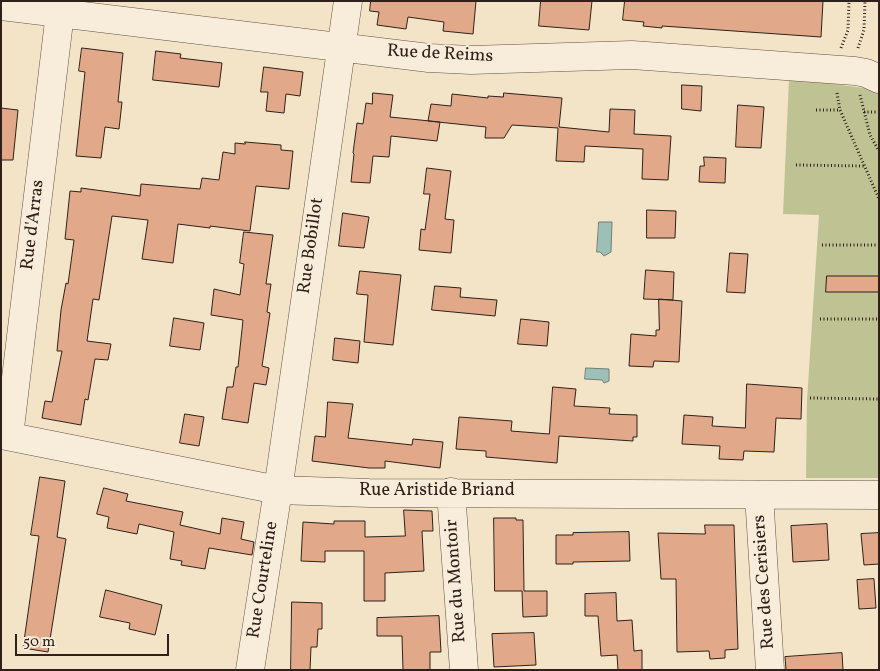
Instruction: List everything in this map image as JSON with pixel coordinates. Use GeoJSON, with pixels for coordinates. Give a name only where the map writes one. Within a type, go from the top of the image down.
{"type":"FeatureCollection","features":[{"type":"Feature","properties":{"kind":"street","name":"Rue Bobillot"},"geometry":{"type":"LineString","coordinates":[[278,490],[348,1]]}},
{"type":"Feature","properties":{"kind":"street","name":"Rue de Reims"},"geometry":{"type":"LineString","coordinates":[[1,6],[429,58],[471,60],[632,55],[856,74]]}},
{"type":"Feature","properties":{"kind":"street","name":"Rue d'Arras"},"geometry":{"type":"LineString","coordinates":[[5,436],[60,13]]}},
{"type":"Feature","properties":{"kind":"street","name":"Rue Aristide Briand"},"geometry":{"type":"LineString","coordinates":[[5,436],[278,490],[368,493],[879,495]]}},
{"type":"Feature","properties":{"kind":"street","name":"Rue Courteline"},"geometry":{"type":"LineString","coordinates":[[250,670],[278,490]]}},
{"type":"Feature","properties":{"kind":"street","name":"Rue du Montoir"},"geometry":{"type":"LineString","coordinates":[[451,492],[464,670]]}},
{"type":"Feature","properties":{"kind":"street","name":"Rue des Cerisiers"},"geometry":{"type":"LineString","coordinates":[[759,495],[770,670]]}},
{"type":"Feature","properties":{"kind":"path"},"geometry":{"type":"LineString","coordinates":[[849,1],[848,30],[837,57],[856,74]]}},
{"type":"Feature","properties":{"kind":"path"},"geometry":{"type":"LineString","coordinates":[[866,1],[864,30],[854,59],[870,135],[879,152]]}},
{"type":"Feature","properties":{"kind":"path"},"geometry":{"type":"LineString","coordinates":[[856,74],[840,110],[879,199]]}},
{"type":"Feature","properties":{"kind":"path"},"geometry":{"type":"LineString","coordinates":[[816,110],[840,110]]}},
{"type":"Feature","properties":{"kind":"path"},"geometry":{"type":"LineString","coordinates":[[864,112],[879,112]]}},
{"type":"Feature","properties":{"kind":"path"},"geometry":{"type":"LineString","coordinates":[[796,165],[864,166]]}},
{"type":"Feature","properties":{"kind":"path"},"geometry":{"type":"LineString","coordinates":[[822,245],[879,245]]}},
{"type":"Feature","properties":{"kind":"path"},"geometry":{"type":"LineString","coordinates":[[820,319],[879,319]]}},
{"type":"Feature","properties":{"kind":"path"},"geometry":{"type":"LineString","coordinates":[[810,398],[879,399]]}},
{"type":"Feature","properties":{"kind":"green space"},"geometry":{"type":"Polygon","coordinates":[[[789,78],[871,89],[879,94],[879,478],[806,478],[807,400],[819,215],[783,214],[789,78]]]}},
{"type":"Feature","properties":{"kind":"water"},"geometry":{"type":"Polygon","coordinates":[[[599,222],[612,222],[611,252],[604,256],[597,252],[599,222]]]}},
{"type":"Feature","properties":{"kind":"water"},"geometry":{"type":"Polygon","coordinates":[[[586,368],[609,369],[609,381],[604,383],[602,380],[585,379],[586,368]]]}},
{"type":"Feature","properties":{"kind":"building"},"geometry":{"type":"Polygon","coordinates":[[[371,1],[476,1],[473,34],[443,31],[444,22],[408,17],[406,29],[377,25],[379,12],[370,11],[371,1]]]}},
{"type":"Feature","properties":{"kind":"building"},"geometry":{"type":"Polygon","coordinates":[[[541,1],[592,1],[589,30],[539,26],[541,1]]]}},
{"type":"Feature","properties":{"kind":"building"},"geometry":{"type":"Polygon","coordinates":[[[625,1],[823,1],[821,37],[643,26],[644,22],[623,20],[625,1]]]}},
{"type":"Feature","properties":{"kind":"building"},"geometry":{"type":"Polygon","coordinates":[[[82,48],[123,53],[118,102],[122,102],[119,129],[105,127],[101,158],[76,156],[85,72],[79,71],[82,48]]]}},
{"type":"Feature","properties":{"kind":"building"},"geometry":{"type":"Polygon","coordinates":[[[156,51],[181,54],[180,58],[222,63],[219,87],[153,80],[156,51]]]}},
{"type":"Feature","properties":{"kind":"building"},"geometry":{"type":"Polygon","coordinates":[[[264,67],[303,72],[300,96],[286,94],[284,113],[266,111],[268,92],[261,92],[264,67]]]}},
{"type":"Feature","properties":{"kind":"building"},"geometry":{"type":"Polygon","coordinates":[[[682,85],[702,86],[701,111],[682,109],[682,85]]]}},
{"type":"Feature","properties":{"kind":"building"},"geometry":{"type":"Polygon","coordinates":[[[373,93],[393,95],[390,117],[440,122],[437,141],[391,136],[389,157],[373,156],[370,183],[351,182],[357,123],[363,124],[366,103],[372,104],[373,93]]]}},
{"type":"Feature","properties":{"kind":"building"},"geometry":{"type":"Polygon","coordinates":[[[504,93],[562,98],[559,127],[609,132],[610,109],[635,110],[634,134],[671,136],[668,180],[642,179],[643,149],[585,146],[584,162],[556,161],[558,128],[512,125],[504,138],[485,138],[486,127],[428,121],[431,104],[451,106],[452,94],[488,98],[488,96],[503,97],[504,93]]]}},
{"type":"Feature","properties":{"kind":"building"},"geometry":{"type":"Polygon","coordinates":[[[738,105],[764,107],[761,148],[736,147],[738,105]]]}},
{"type":"Feature","properties":{"kind":"building"},"geometry":{"type":"Polygon","coordinates":[[[1,108],[18,110],[13,160],[1,160],[1,108]]]}},
{"type":"Feature","properties":{"kind":"building"},"geometry":{"type":"Polygon","coordinates":[[[245,142],[281,145],[281,150],[293,151],[289,189],[256,186],[250,231],[178,224],[173,263],[142,259],[148,220],[112,216],[99,300],[93,299],[87,341],[111,344],[108,360],[95,359],[88,400],[85,399],[81,425],[42,418],[45,401],[52,402],[62,351],[57,351],[61,310],[66,283],[68,284],[74,240],[65,239],[70,191],[81,192],[81,188],[140,196],[141,184],[200,189],[202,178],[219,180],[223,152],[235,154],[235,143],[245,144],[245,142]]]}},
{"type":"Feature","properties":{"kind":"building"},"geometry":{"type":"Polygon","coordinates":[[[704,157],[726,158],[725,183],[699,182],[700,166],[704,166],[704,157]]]}},
{"type":"Feature","properties":{"kind":"building"},"geometry":{"type":"Polygon","coordinates":[[[427,168],[451,171],[445,219],[454,220],[451,253],[419,250],[421,229],[425,230],[430,194],[424,194],[427,168]]]}},
{"type":"Feature","properties":{"kind":"building"},"geometry":{"type":"Polygon","coordinates":[[[647,210],[676,211],[675,238],[647,238],[647,210]]]}},
{"type":"Feature","properties":{"kind":"building"},"geometry":{"type":"Polygon","coordinates":[[[343,213],[369,217],[364,248],[339,246],[343,213]]]}},
{"type":"Feature","properties":{"kind":"building"},"geometry":{"type":"Polygon","coordinates":[[[244,232],[273,235],[266,284],[271,284],[267,312],[270,313],[262,366],[269,368],[266,385],[254,383],[248,423],[222,419],[227,387],[233,387],[236,367],[238,367],[243,320],[211,315],[214,289],[240,295],[244,264],[240,263],[244,232]]]}},
{"type":"Feature","properties":{"kind":"building"},"geometry":{"type":"Polygon","coordinates":[[[730,253],[748,254],[745,293],[727,292],[730,253]]]}},
{"type":"Feature","properties":{"kind":"building"},"geometry":{"type":"Polygon","coordinates":[[[646,270],[674,272],[673,300],[644,299],[646,270]]]}},
{"type":"Feature","properties":{"kind":"building"},"geometry":{"type":"Polygon","coordinates":[[[360,271],[401,275],[393,345],[364,342],[368,295],[357,294],[360,271]]]}},
{"type":"Feature","properties":{"kind":"building"},"geometry":{"type":"Polygon","coordinates":[[[827,276],[879,276],[879,292],[826,292],[827,276]]]}},
{"type":"Feature","properties":{"kind":"building"},"geometry":{"type":"Polygon","coordinates":[[[435,286],[461,288],[460,297],[497,300],[495,316],[432,310],[435,286]]]}},
{"type":"Feature","properties":{"kind":"building"},"geometry":{"type":"Polygon","coordinates":[[[659,299],[682,301],[679,362],[654,361],[653,367],[629,366],[631,334],[656,336],[656,330],[659,330],[659,299]]]}},
{"type":"Feature","properties":{"kind":"building"},"geometry":{"type":"Polygon","coordinates":[[[174,318],[204,323],[200,350],[170,346],[174,318]]]}},
{"type":"Feature","properties":{"kind":"building"},"geometry":{"type":"Polygon","coordinates":[[[521,319],[549,322],[547,346],[518,344],[521,319]]]}},
{"type":"Feature","properties":{"kind":"building"},"geometry":{"type":"Polygon","coordinates":[[[335,338],[360,341],[358,363],[333,360],[335,338]]]}},
{"type":"Feature","properties":{"kind":"building"},"geometry":{"type":"Polygon","coordinates":[[[747,384],[802,388],[801,419],[776,418],[774,452],[744,451],[743,460],[719,459],[720,446],[682,444],[684,415],[713,417],[712,426],[745,428],[747,384]]]}},
{"type":"Feature","properties":{"kind":"building"},"geometry":{"type":"Polygon","coordinates":[[[553,387],[576,389],[574,406],[610,408],[609,414],[637,415],[637,437],[633,437],[633,441],[559,436],[557,463],[486,457],[486,451],[456,449],[459,417],[512,421],[511,431],[549,434],[553,387]]]}},
{"type":"Feature","properties":{"kind":"building"},"geometry":{"type":"Polygon","coordinates":[[[328,402],[353,404],[348,438],[412,445],[413,439],[443,442],[440,468],[385,461],[385,468],[369,468],[312,461],[315,436],[325,437],[328,402]]]}},
{"type":"Feature","properties":{"kind":"building"},"geometry":{"type":"Polygon","coordinates":[[[185,414],[204,417],[199,446],[180,443],[185,414]]]}},
{"type":"Feature","properties":{"kind":"building"},"geometry":{"type":"Polygon","coordinates":[[[40,477],[65,481],[57,537],[66,539],[48,652],[23,648],[39,536],[31,535],[40,477]]]}},
{"type":"Feature","properties":{"kind":"building"},"geometry":{"type":"Polygon","coordinates":[[[104,488],[128,494],[126,501],[183,512],[180,525],[220,534],[222,518],[244,522],[241,539],[254,542],[252,555],[209,548],[205,569],[181,565],[182,561],[170,559],[174,532],[139,524],[137,534],[107,528],[109,517],[97,514],[104,488]]]}},
{"type":"Feature","properties":{"kind":"building"},"geometry":{"type":"Polygon","coordinates":[[[404,510],[432,511],[433,531],[422,531],[424,571],[385,573],[385,601],[364,601],[364,551],[325,551],[325,562],[301,561],[303,522],[334,524],[334,521],[365,521],[365,537],[405,536],[404,510]]]}},
{"type":"Feature","properties":{"kind":"building"},"geometry":{"type":"Polygon","coordinates":[[[494,518],[516,518],[516,520],[523,520],[524,591],[547,591],[547,616],[523,617],[522,591],[495,591],[494,518]]]}},
{"type":"Feature","properties":{"kind":"building"},"geometry":{"type":"Polygon","coordinates":[[[827,524],[829,560],[793,562],[791,526],[827,524]]]}},
{"type":"Feature","properties":{"kind":"building"},"geometry":{"type":"Polygon","coordinates":[[[705,525],[734,525],[738,649],[725,650],[725,658],[710,659],[709,651],[677,652],[676,579],[661,579],[658,533],[705,534],[705,525]]]}},
{"type":"Feature","properties":{"kind":"building"},"geometry":{"type":"Polygon","coordinates":[[[629,532],[630,561],[556,564],[556,535],[629,532]]]}},
{"type":"Feature","properties":{"kind":"building"},"geometry":{"type":"Polygon","coordinates":[[[879,533],[879,564],[864,565],[861,534],[879,533]]]}},
{"type":"Feature","properties":{"kind":"building"},"geometry":{"type":"Polygon","coordinates":[[[874,579],[876,608],[859,609],[857,580],[874,579]]]}},
{"type":"Feature","properties":{"kind":"building"},"geometry":{"type":"Polygon","coordinates":[[[106,590],[162,605],[155,635],[129,629],[130,623],[100,617],[106,590]]]}},
{"type":"Feature","properties":{"kind":"building"},"geometry":{"type":"Polygon","coordinates":[[[616,593],[617,621],[632,620],[634,651],[642,650],[642,670],[618,670],[617,655],[601,656],[598,616],[585,616],[585,594],[616,593]]]}},
{"type":"Feature","properties":{"kind":"building"},"geometry":{"type":"Polygon","coordinates":[[[292,602],[322,603],[322,629],[318,629],[317,647],[311,647],[310,670],[291,670],[292,602]]]}},
{"type":"Feature","properties":{"kind":"building"},"geometry":{"type":"Polygon","coordinates":[[[439,616],[441,652],[430,652],[430,670],[403,670],[402,636],[377,636],[377,618],[439,616]]]}},
{"type":"Feature","properties":{"kind":"building"},"geometry":{"type":"Polygon","coordinates":[[[534,633],[536,665],[494,667],[492,634],[534,633]]]}},
{"type":"Feature","properties":{"kind":"building"},"geometry":{"type":"Polygon","coordinates":[[[842,653],[843,670],[786,670],[785,657],[842,653]]]}}]}
